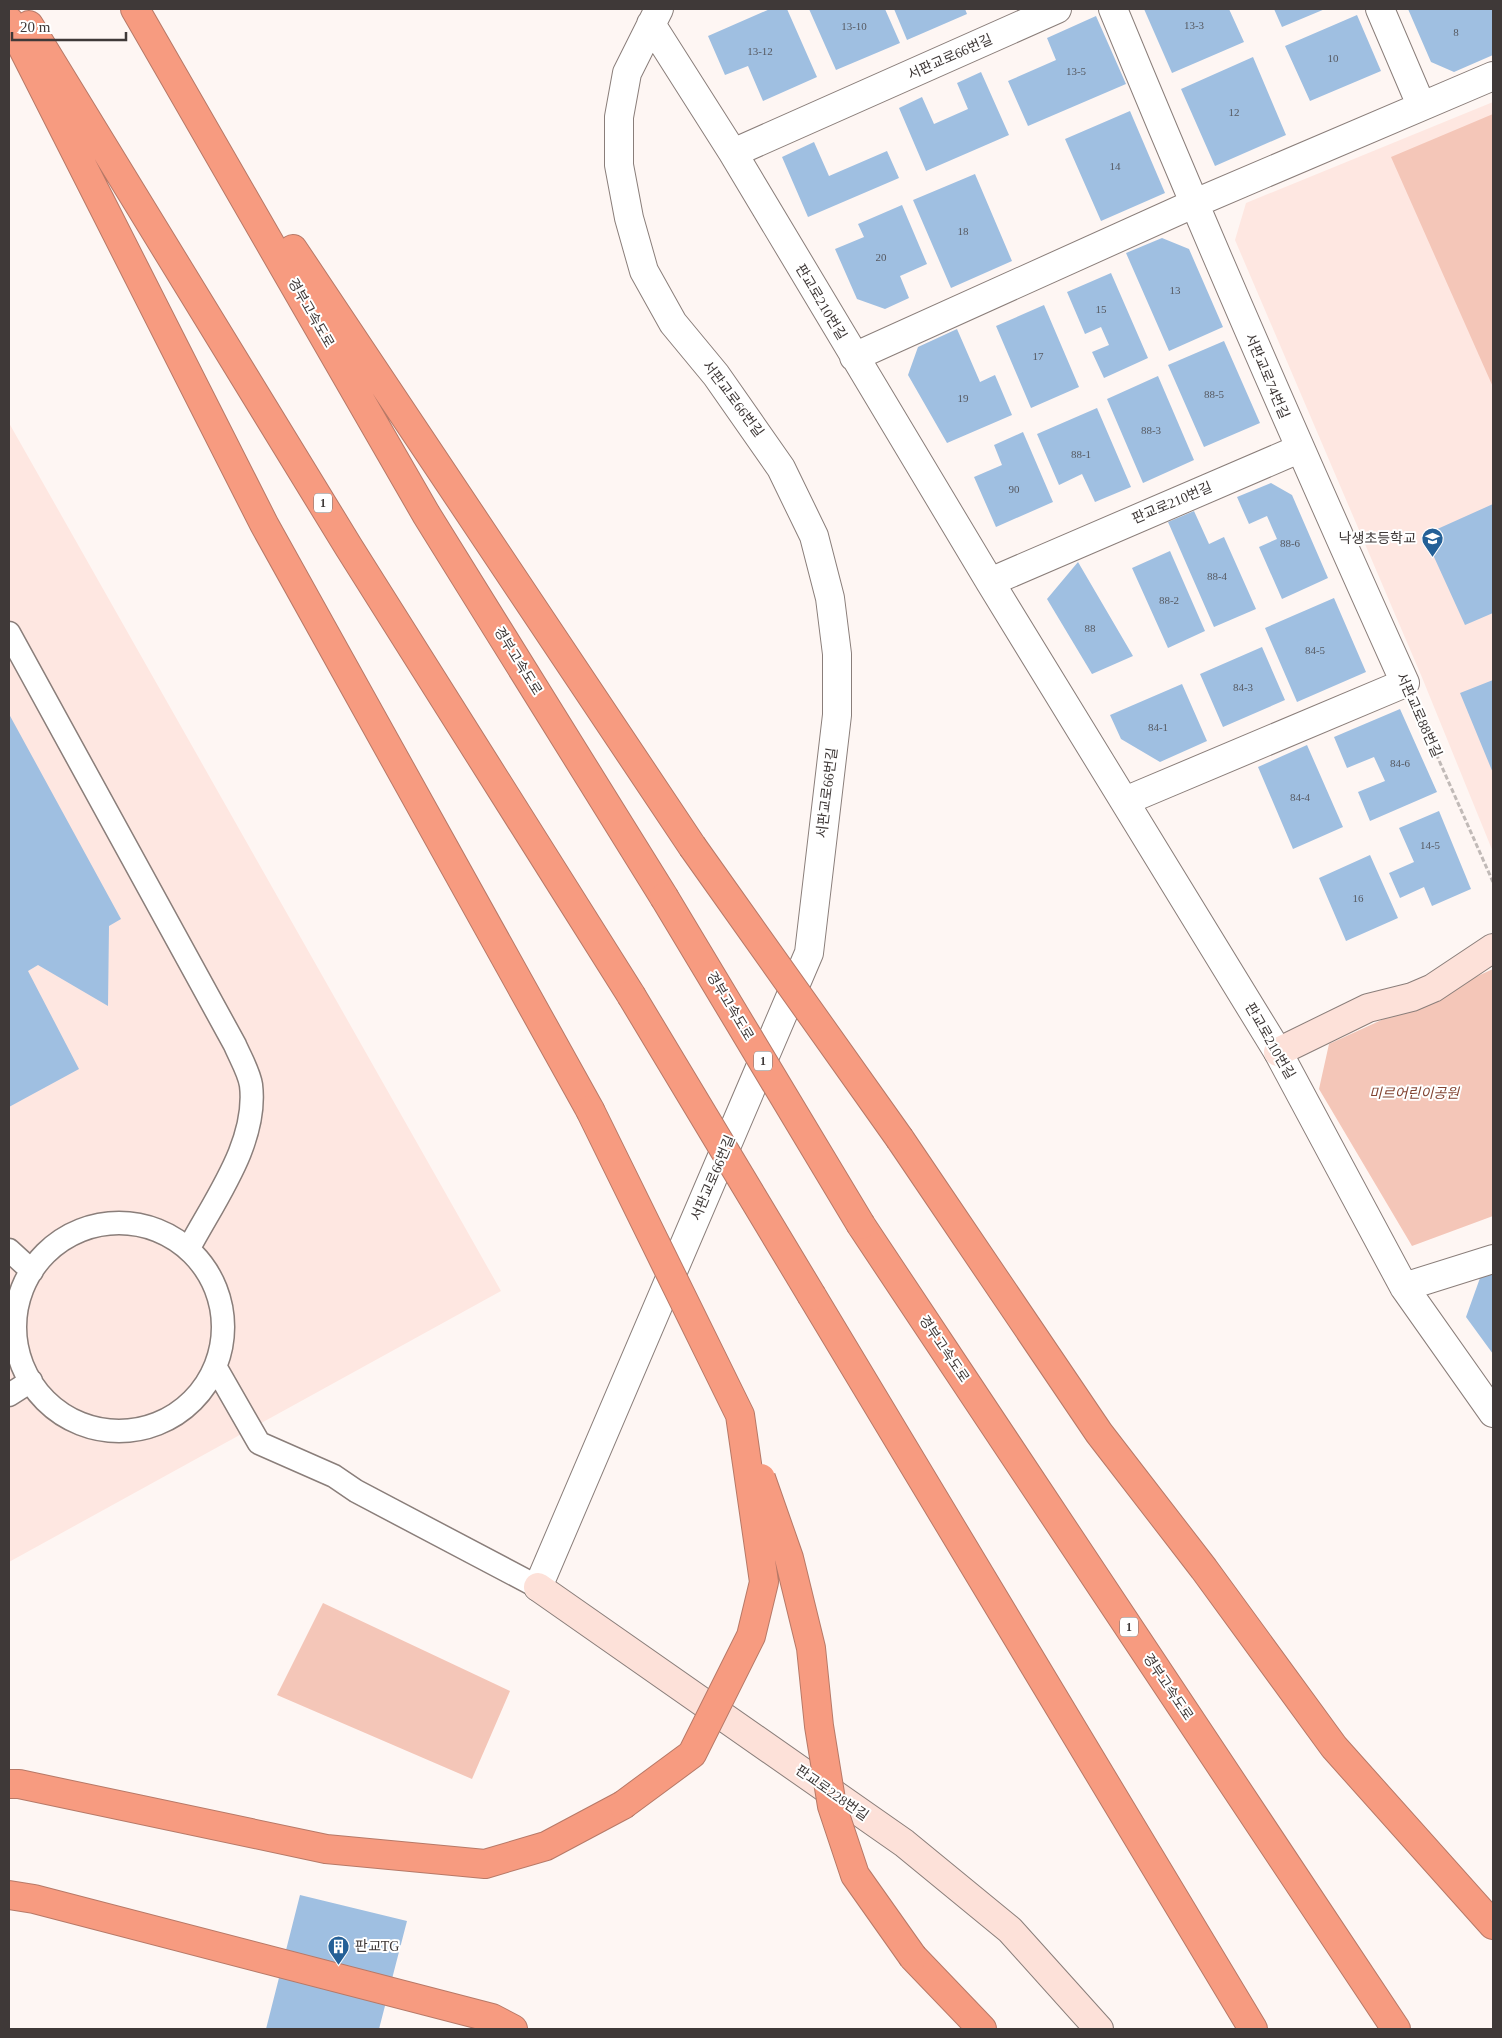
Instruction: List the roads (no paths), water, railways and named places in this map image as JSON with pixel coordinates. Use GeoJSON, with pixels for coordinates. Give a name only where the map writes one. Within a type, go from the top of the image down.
{"type":"FeatureCollection","features":[{"type":"Feature","properties":{"kind":"highway","name":"1"},"geometry":{"type":"LineString","coordinates":[[19,9],[348,546],[631,995],[1253,2029]]}},
{"type":"Feature","properties":{"kind":"highway","name":"경부고속도로"},"geometry":{"type":"LineString","coordinates":[[135,9],[426,514],[664,897],[861,1225],[1396,2029]]}},
{"type":"Feature","properties":{"kind":"highway"},"geometry":{"type":"LineString","coordinates":[[9,21],[264,524],[590,1110],[740,1415],[789,1558],[811,1648],[819,1726],[832,1806],[855,1876],[913,1957],[982,2029]]}},
{"type":"Feature","properties":{"kind":"highway"},"geometry":{"type":"LineString","coordinates":[[152,38],[692,846],[900,1139],[1099,1433],[1204,1569],[1334,1747],[1493,1925]]}},
{"type":"Feature","properties":{"kind":"highway"},"geometry":{"type":"LineString","coordinates":[[9,1784],[19,1784],[326,1849],[484,1864],[546,1846],[622,1805],[692,1754],[752,1636],[764,1582],[740,1415]]}},
{"type":"Feature","properties":{"kind":"highway"},"geometry":{"type":"LineString","coordinates":[[9,1895],[34,1899],[492,2018],[513,2029]]}},
{"type":"Feature","properties":{"kind":"street","name":"서판교로66번길"},"geometry":{"type":"LineString","coordinates":[[733,153],[1057,9]]}},
{"type":"Feature","properties":{"kind":"street","name":"서판교로74번길"},"geometry":{"type":"LineString","coordinates":[[1113,9],[1193,204],[1344,548]]}},
{"type":"Feature","properties":{"kind":"street"},"geometry":{"type":"LineString","coordinates":[[1380,9],[1421,105]]}},
{"type":"Feature","properties":{"kind":"street","name":"서판교로66번길"},"geometry":{"type":"LineString","coordinates":[[538,1587],[809,953],[837,715],[837,654],[835,635],[830,598],[814,536],[782,468],[716,375],[673,323],[644,271],[628,218],[619,165],[618,116],[628,73],[655,16]]}},
{"type":"Feature","properties":{"kind":"street","name":"판교로210번길"},"geometry":{"type":"LineString","coordinates":[[655,16],[733,153],[854,357],[1278,1052],[1404,1287],[1493,1413]]}},
{"type":"Feature","properties":{"kind":"street"},"geometry":{"type":"LineString","coordinates":[[854,357],[1193,204],[1421,105],[1493,76]]}},
{"type":"Feature","properties":{"kind":"street","name":"판교로210번길"},"geometry":{"type":"LineString","coordinates":[[990,582],[1299,449]]}},
{"type":"Feature","properties":{"kind":"street","name":"서판교로88번길"},"geometry":{"type":"LineString","coordinates":[[1125,801],[1404,683],[1344,548]]}},
{"type":"Feature","properties":{"kind":"street"},"geometry":{"type":"LineString","coordinates":[[1278,1052],[1368,1008],[1412,997],[1433,988],[1493,948]]}},
{"type":"Feature","properties":{"kind":"street"},"geometry":{"type":"LineString","coordinates":[[1404,1287],[1493,1259]]}},
{"type":"Feature","properties":{"kind":"street","name":"판교로228번길"},"geometry":{"type":"LineString","coordinates":[[538,1587],[904,1843],[1010,1930],[1099,2029]]}},
{"type":"Feature","properties":{"kind":"lane"},"geometry":{"type":"LineString","coordinates":[[9,633],[235,1045],[251,1083],[252,1112],[244,1144],[189,1248]]}},
{"type":"Feature","properties":{"kind":"lane"},"geometry":{"type":"LineString","coordinates":[[129,1223],[161,1231],[189,1248],[210,1273],[221,1304],[224,1336],[216,1368],[196,1398],[167,1420],[132,1431],[96,1429],[63,1415],[36,1391],[19,1360],[14,1324],[21,1288],[41,1257],[66,1237],[97,1225],[129,1223]]}},
{"type":"Feature","properties":{"kind":"lane"},"geometry":{"type":"LineString","coordinates":[[9,1250],[32,1270]]}},
{"type":"Feature","properties":{"kind":"lane"},"geometry":{"type":"LineString","coordinates":[[216,1368],[259,1443],[334,1476],[356,1491],[538,1587]]}},
{"type":"Feature","properties":{"kind":"lane"},"geometry":{"type":"LineString","coordinates":[[9,1395],[31,1382]]}},
{"type":"Feature","properties":{"kind":"place","name":"낙생초등학교"},"geometry":{"type":"Point","coordinates":[1432,557]}},
{"type":"Feature","properties":{"kind":"place","name":"판교TG"},"geometry":{"type":"Point","coordinates":[339,1965]}},
{"type":"Feature","properties":{"kind":"park label","name":"미르어린이공원"},"geometry":{"type":"Point","coordinates":[1414,1093]}}]}
